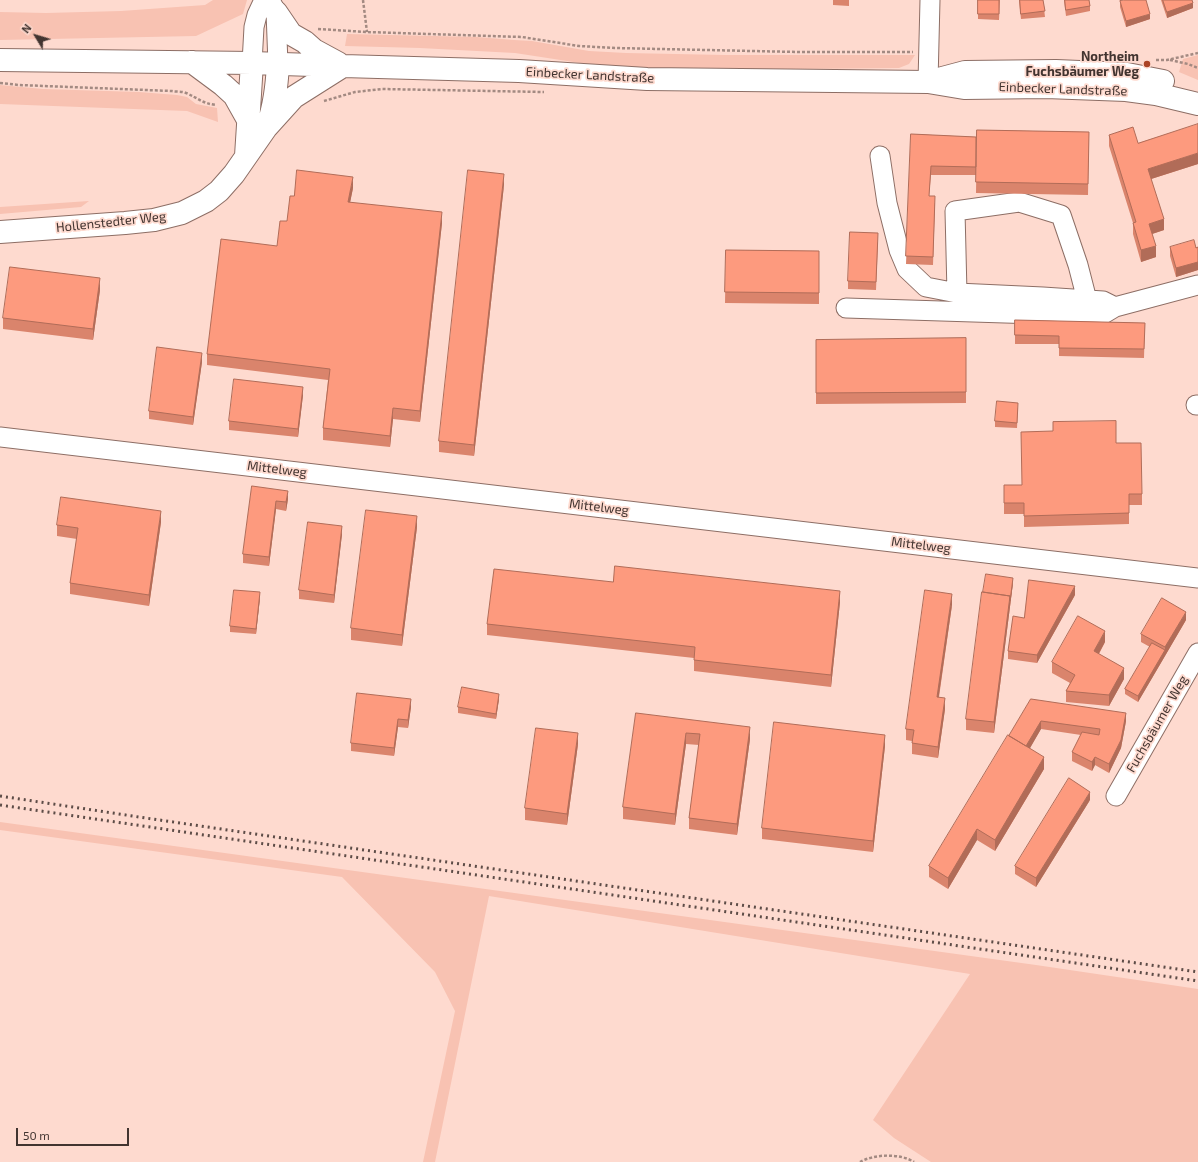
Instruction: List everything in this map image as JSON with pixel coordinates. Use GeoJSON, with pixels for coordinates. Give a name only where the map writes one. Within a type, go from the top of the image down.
{"type":"FeatureCollection","features":[{"type":"Feature","properties":{"kind":"main road"},"geometry":{"type":"LineString","coordinates":[[257,124],[294,97],[343,66],[314,50],[292,34],[270,4]]}},
{"type":"Feature","properties":{"kind":"main road","name":"Einbecker Landstraße"},"geometry":{"type":"LineString","coordinates":[[0,60],[252,63],[519,71],[647,79],[928,82],[964,88],[1046,87],[1126,90],[1156,94],[1198,104]]}},
{"type":"Feature","properties":{"kind":"main road"},"geometry":{"type":"LineString","coordinates":[[192,62],[223,84],[234,95],[257,124]]}},
{"type":"Feature","properties":{"kind":"main road"},"geometry":{"type":"LineString","coordinates":[[252,63],[251,89],[257,124]]}},
{"type":"Feature","properties":{"kind":"main road"},"geometry":{"type":"LineString","coordinates":[[257,124],[273,111],[278,64]]}},
{"type":"Feature","properties":{"kind":"main road","name":"Einbecker Landstraße"},"geometry":{"type":"LineString","coordinates":[[928,82],[965,72],[1056,72],[1127,74],[1153,78],[1198,89]]}},
{"type":"Feature","properties":{"kind":"main road","name":"Hollenstedter Weg"},"geometry":{"type":"LineString","coordinates":[[0,232],[126,223],[154,220],[182,213],[206,201],[220,191],[246,156],[257,124]]}},
{"type":"Feature","properties":{"kind":"street"},"geometry":{"type":"LineString","coordinates":[[928,82],[930,0]]}},
{"type":"Feature","properties":{"kind":"street"},"geometry":{"type":"LineString","coordinates":[[252,63],[254,27],[257,14],[270,4],[278,64]]}},
{"type":"Feature","properties":{"kind":"street"},"geometry":{"type":"LineString","coordinates":[[880,156],[887,203],[899,250],[907,269],[926,287],[957,293],[1103,301],[1115,307]]}},
{"type":"Feature","properties":{"kind":"street"},"geometry":{"type":"LineString","coordinates":[[957,293],[955,211],[1019,202],[1061,215],[1078,265],[1087,300]]}},
{"type":"Feature","properties":{"kind":"street"},"geometry":{"type":"LineString","coordinates":[[846,308],[1100,316],[1115,307],[1198,286]]}},
{"type":"Feature","properties":{"kind":"street","name":"Mittelweg"},"geometry":{"type":"LineString","coordinates":[[0,437],[1198,578]]}},
{"type":"Feature","properties":{"kind":"street","name":"Fuchsbäumer Weg"},"geometry":{"type":"LineString","coordinates":[[1116,796],[1198,653]]}},
{"type":"Feature","properties":{"kind":"path"},"geometry":{"type":"LineString","coordinates":[[363,0],[367,32]]}},
{"type":"Feature","properties":{"kind":"path"},"geometry":{"type":"LineString","coordinates":[[315,28],[367,32],[522,37],[580,46],[615,48],[806,52],[929,52]]}},
{"type":"Feature","properties":{"kind":"path"},"geometry":{"type":"LineString","coordinates":[[1167,60],[1198,53]]}},
{"type":"Feature","properties":{"kind":"path"},"geometry":{"type":"LineString","coordinates":[[1152,60],[1167,60],[1188,64],[1198,68]]}},
{"type":"Feature","properties":{"kind":"path"},"geometry":{"type":"LineString","coordinates":[[0,83],[185,92],[209,105],[219,105],[234,95]]}},
{"type":"Feature","properties":{"kind":"path"},"geometry":{"type":"LineString","coordinates":[[860,1162],[878,1156],[892,1155],[914,1162]]}},
{"type":"Feature","properties":{"kind":"shaded area"},"geometry":{"type":"Polygon","coordinates":[[[213,0],[247,0],[243,14],[196,36],[0,40],[0,12],[46,13],[121,11],[205,5],[213,0]]]}},
{"type":"Feature","properties":{"kind":"shaded area"},"geometry":{"type":"Polygon","coordinates":[[[347,34],[477,37],[532,41],[589,51],[626,53],[725,55],[915,55],[909,64],[899,68],[687,70],[593,65],[515,53],[345,46],[347,34]]]}},
{"type":"Feature","properties":{"kind":"shaded area"},"geometry":{"type":"Polygon","coordinates":[[[1198,55],[1198,80],[1179,72],[1183,59],[1198,55]]]}},
{"type":"Feature","properties":{"kind":"shaded area"},"geometry":{"type":"Polygon","coordinates":[[[0,85],[43,89],[139,92],[177,95],[187,97],[196,104],[217,108],[218,122],[187,111],[0,104],[0,85]]]}},
{"type":"Feature","properties":{"kind":"shaded area"},"geometry":{"type":"Polygon","coordinates":[[[89,201],[81,207],[0,214],[0,207],[89,201]]]}},
{"type":"Feature","properties":{"kind":"shaded area"},"geometry":{"type":"Polygon","coordinates":[[[0,822],[1036,965],[1198,989],[1198,1162],[931,1162],[894,1138],[873,1120],[970,974],[489,896],[435,1162],[423,1162],[455,1011],[435,972],[342,877],[0,830],[0,822]]]}},
{"type":"Feature","properties":{"kind":"building"},"geometry":{"type":"Polygon","coordinates":[[[978,0],[999,0],[999,14],[978,14],[978,0]]]}},
{"type":"Feature","properties":{"kind":"building"},"geometry":{"type":"Polygon","coordinates":[[[1020,0],[1043,0],[1045,11],[1021,14],[1020,0]]]}},
{"type":"Feature","properties":{"kind":"building"},"geometry":{"type":"Polygon","coordinates":[[[1065,0],[1089,0],[1090,6],[1066,10],[1065,0]]]}},
{"type":"Feature","properties":{"kind":"building"},"geometry":{"type":"Polygon","coordinates":[[[1146,0],[1150,14],[1126,21],[1120,1],[1146,0]]]}},
{"type":"Feature","properties":{"kind":"building"},"geometry":{"type":"Polygon","coordinates":[[[1163,0],[1192,0],[1193,3],[1167,12],[1163,0]]]}},
{"type":"Feature","properties":{"kind":"building"},"geometry":{"type":"Polygon","coordinates":[[[1198,124],[1198,153],[1148,169],[1164,219],[1149,224],[1156,246],[1141,250],[1133,223],[1136,222],[1109,135],[1133,127],[1138,143],[1198,124]]]}},
{"type":"Feature","properties":{"kind":"building"},"geometry":{"type":"Polygon","coordinates":[[[977,130],[1089,132],[1088,184],[976,182],[977,130]]]}},
{"type":"Feature","properties":{"kind":"building"},"geometry":{"type":"Polygon","coordinates":[[[911,134],[976,137],[976,167],[931,166],[929,196],[935,196],[933,257],[906,256],[911,134]]]}},
{"type":"Feature","properties":{"kind":"building"},"geometry":{"type":"Polygon","coordinates":[[[297,170],[353,177],[348,202],[442,212],[420,411],[393,408],[390,436],[323,428],[330,369],[207,354],[221,239],[277,246],[280,221],[287,221],[290,196],[294,196],[297,170]]]}},
{"type":"Feature","properties":{"kind":"building"},"geometry":{"type":"Polygon","coordinates":[[[468,170],[504,174],[474,445],[439,441],[468,170]]]}},
{"type":"Feature","properties":{"kind":"building"},"geometry":{"type":"Polygon","coordinates":[[[850,232],[878,233],[876,282],[848,281],[850,232]]]}},
{"type":"Feature","properties":{"kind":"building"},"geometry":{"type":"Polygon","coordinates":[[[1194,240],[1196,248],[1198,247],[1198,262],[1176,268],[1170,247],[1194,240]]]}},
{"type":"Feature","properties":{"kind":"building"},"geometry":{"type":"Polygon","coordinates":[[[726,250],[819,251],[819,293],[725,292],[726,250]]]}},
{"type":"Feature","properties":{"kind":"building"},"geometry":{"type":"Polygon","coordinates":[[[10,267],[100,278],[93,329],[3,318],[10,267]]]}},
{"type":"Feature","properties":{"kind":"building"},"geometry":{"type":"Polygon","coordinates":[[[1015,320],[1145,323],[1144,349],[1059,348],[1059,336],[1015,335],[1015,320]]]}},
{"type":"Feature","properties":{"kind":"building"},"geometry":{"type":"Polygon","coordinates":[[[966,338],[966,392],[816,393],[816,340],[966,338]]]}},
{"type":"Feature","properties":{"kind":"building"},"geometry":{"type":"Polygon","coordinates":[[[157,347],[202,353],[193,417],[149,411],[157,347]]]}},
{"type":"Feature","properties":{"kind":"building"},"geometry":{"type":"Polygon","coordinates":[[[234,379],[303,387],[298,429],[229,421],[234,379]]]}},
{"type":"Feature","properties":{"kind":"building"},"geometry":{"type":"Polygon","coordinates":[[[997,401],[1018,403],[1017,423],[995,421],[997,401]]]}},
{"type":"Feature","properties":{"kind":"building"},"geometry":{"type":"Polygon","coordinates":[[[1116,421],[1116,443],[1141,443],[1142,494],[1129,494],[1129,513],[1024,516],[1024,503],[1004,503],[1004,485],[1022,485],[1021,432],[1053,431],[1053,422],[1116,421]]]}},
{"type":"Feature","properties":{"kind":"building"},"geometry":{"type":"Polygon","coordinates":[[[252,486],[288,491],[286,502],[276,501],[269,557],[243,554],[252,486]]]}},
{"type":"Feature","properties":{"kind":"building"},"geometry":{"type":"Polygon","coordinates":[[[61,497],[161,511],[149,595],[70,583],[78,528],[57,525],[61,497]]]}},
{"type":"Feature","properties":{"kind":"building"},"geometry":{"type":"Polygon","coordinates":[[[366,510],[417,516],[402,635],[351,628],[366,510]]]}},
{"type":"Feature","properties":{"kind":"building"},"geometry":{"type":"Polygon","coordinates":[[[308,522],[342,526],[334,595],[299,590],[308,522]]]}},
{"type":"Feature","properties":{"kind":"building"},"geometry":{"type":"Polygon","coordinates":[[[615,566],[840,591],[831,675],[694,660],[695,647],[487,624],[494,569],[613,582],[615,566]]]}},
{"type":"Feature","properties":{"kind":"building"},"geometry":{"type":"Polygon","coordinates":[[[986,574],[1013,578],[1010,601],[1010,596],[983,592],[986,574]]]}},
{"type":"Feature","properties":{"kind":"building"},"geometry":{"type":"Polygon","coordinates":[[[1029,580],[1075,586],[1037,655],[1008,651],[1013,616],[1024,618],[1029,580]]]}},
{"type":"Feature","properties":{"kind":"building"},"geometry":{"type":"Polygon","coordinates":[[[234,590],[260,592],[256,629],[230,626],[234,590]]]}},
{"type":"Feature","properties":{"kind":"building"},"geometry":{"type":"Polygon","coordinates":[[[925,590],[952,594],[937,697],[945,698],[938,747],[912,743],[914,730],[906,729],[925,590]]]}},
{"type":"Feature","properties":{"kind":"building"},"geometry":{"type":"Polygon","coordinates":[[[982,592],[1010,596],[994,722],[966,719],[982,592]]]}},
{"type":"Feature","properties":{"kind":"building"},"geometry":{"type":"Polygon","coordinates":[[[1162,598],[1186,612],[1165,647],[1141,634],[1162,598]]]}},
{"type":"Feature","properties":{"kind":"building"},"geometry":{"type":"Polygon","coordinates":[[[1078,616],[1105,631],[1094,651],[1124,668],[1109,695],[1066,691],[1075,675],[1052,662],[1078,616]]]}},
{"type":"Feature","properties":{"kind":"building"},"geometry":{"type":"Polygon","coordinates":[[[1152,643],[1165,650],[1138,696],[1125,689],[1152,643]]]}},
{"type":"Feature","properties":{"kind":"building"},"geometry":{"type":"Polygon","coordinates":[[[462,687],[499,694],[496,714],[458,707],[462,687]]]}},
{"type":"Feature","properties":{"kind":"building"},"geometry":{"type":"Polygon","coordinates":[[[357,693],[411,699],[408,720],[398,719],[394,748],[351,743],[357,693]]]}},
{"type":"Feature","properties":{"kind":"building"},"geometry":{"type":"Polygon","coordinates":[[[1031,699],[1126,713],[1121,740],[1109,764],[1095,757],[1092,762],[1072,752],[1082,732],[1099,735],[1100,729],[1041,721],[1026,746],[1009,736],[1031,699]]]}},
{"type":"Feature","properties":{"kind":"building"},"geometry":{"type":"Polygon","coordinates":[[[636,713],[750,727],[737,824],[689,818],[700,734],[686,733],[675,814],[623,807],[636,713]]]}},
{"type":"Feature","properties":{"kind":"building"},"geometry":{"type":"Polygon","coordinates":[[[774,722],[885,735],[873,841],[762,828],[774,722]]]}},
{"type":"Feature","properties":{"kind":"building"},"geometry":{"type":"Polygon","coordinates":[[[536,728],[578,733],[567,814],[525,808],[536,728]]]}},
{"type":"Feature","properties":{"kind":"building"},"geometry":{"type":"Polygon","coordinates":[[[1008,735],[1044,757],[995,840],[977,829],[948,878],[929,866],[1008,735]]]}},
{"type":"Feature","properties":{"kind":"building"},"geometry":{"type":"Polygon","coordinates":[[[1069,778],[1090,792],[1036,878],[1015,866],[1069,778]]]}},
{"type":"Feature","properties":{"kind":"railway"},"geometry":{"type":"LineString","coordinates":[[0,796],[1198,972]]}},
{"type":"Feature","properties":{"kind":"railway"},"geometry":{"type":"LineString","coordinates":[[0,805],[1198,981]]}},
{"type":"Feature","properties":{"kind":"place","name":"Northeim Fuchsbäumer Weg"},"geometry":{"type":"Point","coordinates":[1147,64]}}]}
